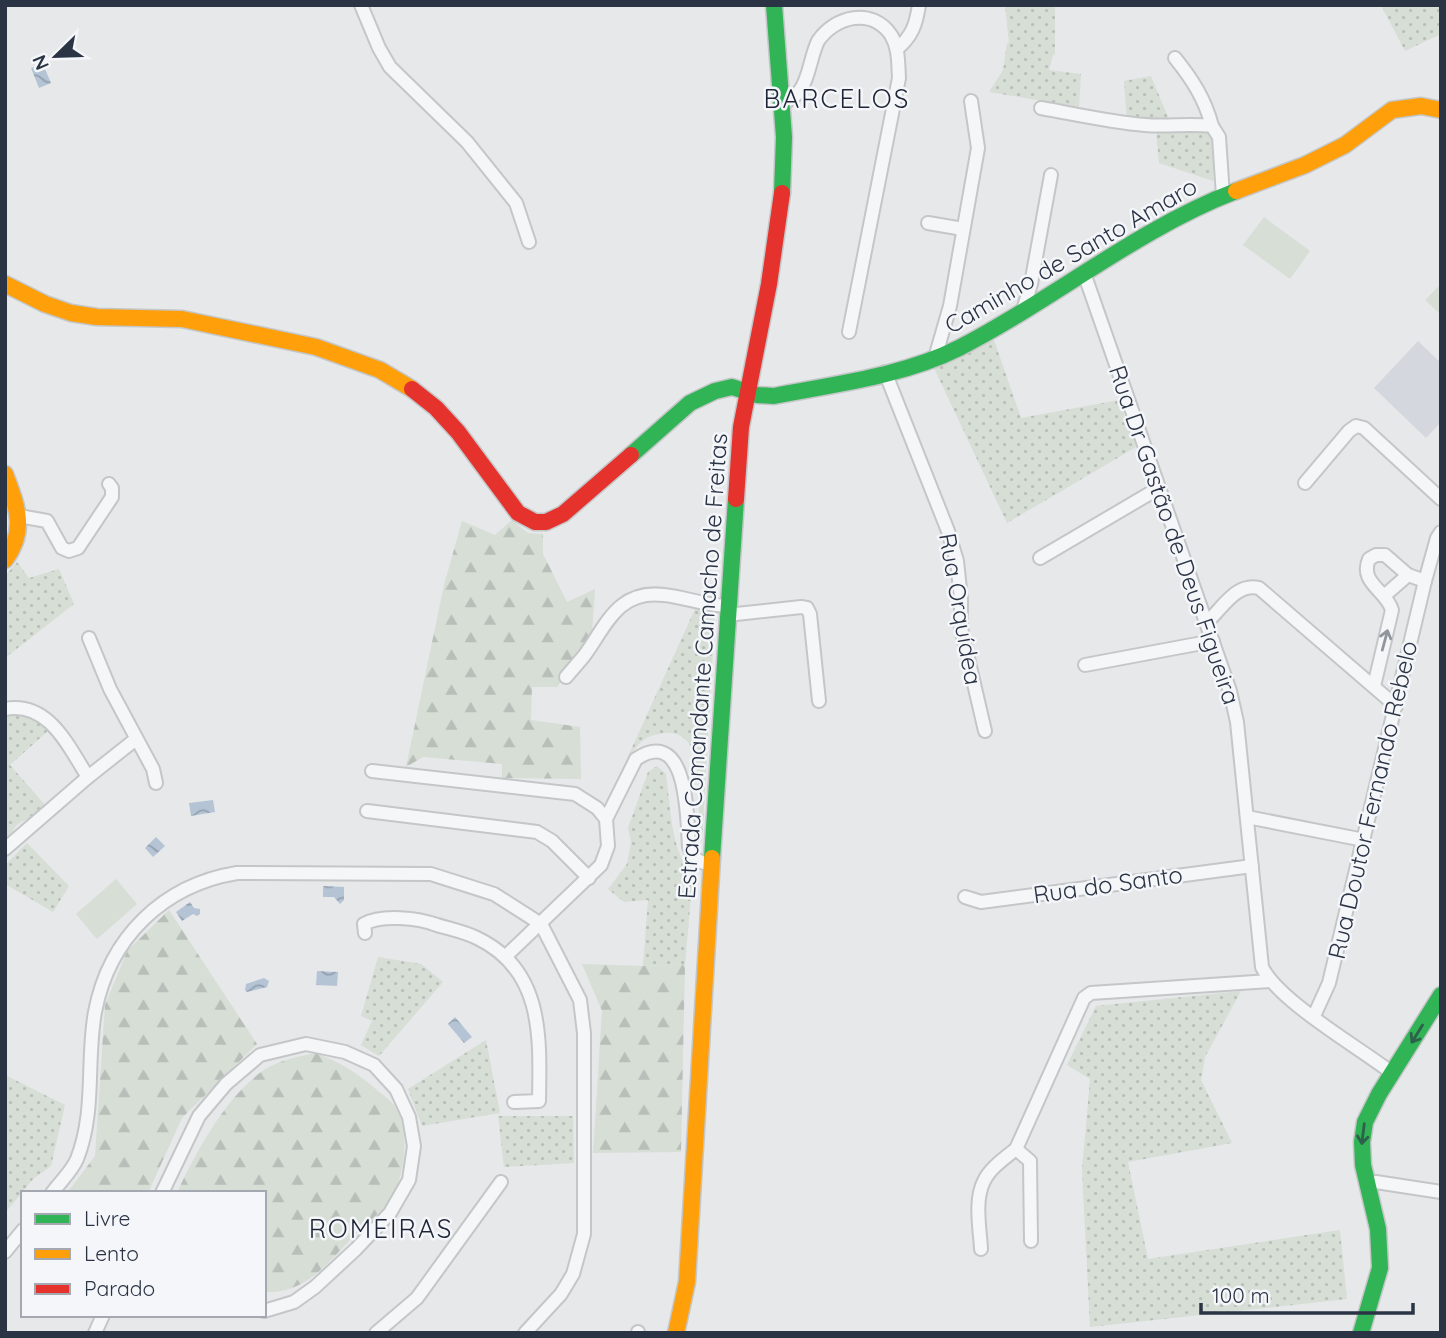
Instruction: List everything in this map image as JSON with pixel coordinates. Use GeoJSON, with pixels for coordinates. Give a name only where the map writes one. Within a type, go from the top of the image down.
{"type":"FeatureCollection","features":[{"type":"Feature","properties":{"kind":"street"},"geometry":{"type":"LineString","coordinates":[[361,5],[390,67],[467,142],[516,203],[529,242]]}},
{"type":"Feature","properties":{"kind":"street","name":"Estrada Comandante Camacho de Freitas"},"geometry":{"type":"LineString","coordinates":[[676,1333],[687,1282],[727,611],[741,427],[783,186],[784,137],[774,5]]}},
{"type":"Feature","properties":{"kind":"street"},"geometry":{"type":"LineString","coordinates":[[897,49],[910,38],[919,5]]}},
{"type":"Feature","properties":{"kind":"street"},"geometry":{"type":"LineString","coordinates":[[781,103],[791,101],[800,94],[818,41],[823,33],[836,23],[850,17],[858,17],[878,23],[890,34],[897,49],[899,78],[849,332]]}},
{"type":"Feature","properties":{"kind":"street"},"geometry":{"type":"LineString","coordinates":[[1175,58],[1192,79],[1208,107],[1212,125],[1219,137],[1223,195]]}},
{"type":"Feature","properties":{"kind":"street"},"geometry":{"type":"LineString","coordinates":[[935,358],[950,306],[978,148],[971,101]]}},
{"type":"Feature","properties":{"kind":"street","name":"Caminho de Santo Amaro"},"geometry":{"type":"LineString","coordinates":[[5,284],[38,302],[72,313],[182,319],[343,354],[355,359],[402,383],[435,407],[518,513],[539,524],[552,521],[563,514],[690,403],[725,388],[774,396],[885,372],[935,358],[958,348],[1182,214],[1223,195],[1305,166],[1345,145],[1392,110],[1422,106],[1441,110]]}},
{"type":"Feature","properties":{"kind":"street"},"geometry":{"type":"LineString","coordinates":[[1041,108],[1125,123],[1170,127],[1212,125]]}},
{"type":"Feature","properties":{"kind":"street"},"geometry":{"type":"LineString","coordinates":[[1023,310],[1031,284],[1051,175]]}},
{"type":"Feature","properties":{"kind":"street"},"geometry":{"type":"LineString","coordinates":[[928,223],[964,229]]}},
{"type":"Feature","properties":{"kind":"street","name":"Rua Dr Gastão de Deus Figueira"},"geometry":{"type":"LineString","coordinates":[[1084,273],[1230,691],[1237,722],[1262,968],[1270,981]]}},
{"type":"Feature","properties":{"kind":"street","name":"Rua Orquídea"},"geometry":{"type":"LineString","coordinates":[[885,372],[948,531],[957,561],[961,628],[985,731]]}},
{"type":"Feature","properties":{"kind":"street"},"geometry":{"type":"LineString","coordinates":[[1305,483],[1356,426],[1364,428],[1441,499]]}},
{"type":"Feature","properties":{"kind":"street"},"geometry":{"type":"LineString","coordinates":[[5,474],[19,516],[17,542],[5,560]]}},
{"type":"Feature","properties":{"kind":"street"},"geometry":{"type":"LineString","coordinates":[[19,516],[47,521],[62,548],[69,551],[78,548],[112,497],[109,484]]}},
{"type":"Feature","properties":{"kind":"street"},"geometry":{"type":"LineString","coordinates":[[1040,558],[1159,488]]}},
{"type":"Feature","properties":{"kind":"street","name":"Rua Doutor Fernando Rebelo"},"geometry":{"type":"LineString","coordinates":[[1314,1016],[1329,983],[1425,581],[1441,532]]}},
{"type":"Feature","properties":{"kind":"street","name":"Rua Doutor Fernando Rebelo"},"geometry":{"type":"LineString","coordinates":[[1374,686],[1391,617],[1390,604],[1371,585],[1366,575],[1369,559],[1376,555],[1385,555],[1408,575],[1425,581]]}},
{"type":"Feature","properties":{"kind":"street"},"geometry":{"type":"LineString","coordinates":[[1384,596],[1408,575]]}},
{"type":"Feature","properties":{"kind":"street"},"geometry":{"type":"LineString","coordinates":[[1207,622],[1245,586],[1259,588],[1396,706]]}},
{"type":"Feature","properties":{"kind":"street"},"geometry":{"type":"LineString","coordinates":[[566,677],[585,655],[608,618],[626,602],[642,594],[660,594],[727,611],[801,607],[807,608],[810,614],[819,701]]}},
{"type":"Feature","properties":{"kind":"street"},"geometry":{"type":"LineString","coordinates":[[89,638],[110,689],[153,769],[156,783]]}},
{"type":"Feature","properties":{"kind":"street"},"geometry":{"type":"LineString","coordinates":[[1085,666],[1213,641]]}},
{"type":"Feature","properties":{"kind":"street"},"geometry":{"type":"LineString","coordinates":[[5,709],[31,709],[52,723],[88,777]]}},
{"type":"Feature","properties":{"kind":"street"},"geometry":{"type":"LineString","coordinates":[[5,849],[136,739]]}},
{"type":"Feature","properties":{"kind":"street"},"geometry":{"type":"LineString","coordinates":[[506,956],[601,865],[608,846],[606,819],[636,759],[651,752],[666,753],[676,763],[692,856],[696,861],[712,864]]}},
{"type":"Feature","properties":{"kind":"street"},"geometry":{"type":"LineString","coordinates":[[372,771],[575,794],[597,807],[606,819]]}},
{"type":"Feature","properties":{"kind":"street"},"geometry":{"type":"LineString","coordinates":[[367,811],[537,832],[552,841],[589,878]]}},
{"type":"Feature","properties":{"kind":"street"},"geometry":{"type":"LineString","coordinates":[[1247,817],[1364,840]]}},
{"type":"Feature","properties":{"kind":"street","name":"Rua do Santo"},"geometry":{"type":"LineString","coordinates":[[965,897],[981,902],[1252,866]]}},
{"type":"Feature","properties":{"kind":"street"},"geometry":{"type":"LineString","coordinates":[[54,1191],[76,1161],[88,1121],[95,1012],[107,970],[124,940],[137,924],[160,904],[193,884],[215,876],[237,873],[432,874],[494,894],[541,924],[580,1000],[584,1033],[584,1234],[573,1274],[561,1294],[525,1333]]}},
{"type":"Feature","properties":{"kind":"street"},"geometry":{"type":"LineString","coordinates":[[365,933],[364,924],[372,920],[419,919],[477,938],[506,956],[520,973],[531,1000],[540,1038],[539,1101],[514,1102]]}},
{"type":"Feature","properties":{"kind":"street"},"geometry":{"type":"LineString","coordinates":[[981,1249],[979,1201],[983,1182],[995,1166],[1016,1149],[1080,1005],[1091,993],[1270,981],[1392,1073]]}},
{"type":"Feature","properties":{"kind":"street"},"geometry":{"type":"LineString","coordinates":[[1361,1333],[1380,1268],[1378,1229],[1363,1165],[1365,1122],[1441,995]]}},
{"type":"Feature","properties":{"kind":"street"},"geometry":{"type":"LineString","coordinates":[[163,1191],[199,1115],[226,1084],[260,1055],[306,1044],[345,1052],[374,1065],[397,1089],[409,1116],[414,1146],[409,1180],[390,1213],[315,1287],[294,1302],[266,1310]]}},
{"type":"Feature","properties":{"kind":"street"},"geometry":{"type":"LineString","coordinates":[[1016,1149],[1030,1161],[1031,1241]]}},
{"type":"Feature","properties":{"kind":"street"},"geometry":{"type":"LineString","coordinates":[[376,1333],[417,1298],[501,1182]]}},
{"type":"Feature","properties":{"kind":"street"},"geometry":{"type":"LineString","coordinates":[[1367,1184],[1376,1182],[1441,1192]]}},
{"type":"Feature","properties":{"kind":"street"},"geometry":{"type":"LineString","coordinates":[[5,1252],[21,1232]]}},
{"type":"Feature","properties":{"kind":"street"},"geometry":{"type":"LineString","coordinates":[[94,1333],[102,1317]]}},
{"type":"Feature","properties":{"kind":"shaded area"},"geometry":{"type":"Polygon","coordinates":[[[1418,341],[1441,363],[1441,422],[1426,438],[1374,388],[1418,341]]]}},
{"type":"Feature","properties":{"kind":"green space"},"geometry":{"type":"Polygon","coordinates":[[[1005,5],[1055,5],[1055,55],[1049,70],[1081,74],[1079,107],[989,92],[1003,70],[1009,43],[1005,5]]]}},
{"type":"Feature","properties":{"kind":"green space"},"geometry":{"type":"Polygon","coordinates":[[[1381,5],[1441,5],[1441,34],[1405,51],[1381,5]]]}},
{"type":"Feature","properties":{"kind":"green space"},"geometry":{"type":"Polygon","coordinates":[[[1151,76],[1170,122],[1127,120],[1124,81],[1151,76]]]}},
{"type":"Feature","properties":{"kind":"green space"},"geometry":{"type":"Polygon","coordinates":[[[1156,130],[1204,131],[1212,134],[1215,141],[1213,181],[1159,163],[1156,130]]]}},
{"type":"Feature","properties":{"kind":"green space"},"geometry":{"type":"Polygon","coordinates":[[[1264,217],[1310,251],[1290,279],[1243,245],[1264,217]]]}},
{"type":"Feature","properties":{"kind":"green space"},"geometry":{"type":"Polygon","coordinates":[[[1441,284],[1441,315],[1425,300],[1441,284]]]}},
{"type":"Feature","properties":{"kind":"green space"},"geometry":{"type":"Polygon","coordinates":[[[994,340],[1021,418],[1119,400],[1136,447],[1007,523],[934,368],[994,340]]]}},
{"type":"Feature","properties":{"kind":"green space"},"geometry":{"type":"Polygon","coordinates":[[[512,520],[528,533],[543,534],[543,554],[567,602],[595,589],[592,633],[583,651],[557,687],[532,687],[531,720],[580,727],[581,779],[502,778],[502,764],[423,757],[406,767],[444,585],[462,521],[495,535],[512,520]]]}},
{"type":"Feature","properties":{"kind":"green space"},"geometry":{"type":"Polygon","coordinates":[[[17,562],[29,578],[59,569],[74,604],[5,658],[5,576],[17,562]]]}},
{"type":"Feature","properties":{"kind":"green space"},"geometry":{"type":"Polygon","coordinates":[[[695,609],[715,613],[702,841],[699,841],[696,761],[687,741],[680,735],[671,733],[651,736],[641,742],[625,763],[695,609]]]}},
{"type":"Feature","properties":{"kind":"green space"},"geometry":{"type":"Polygon","coordinates":[[[20,713],[35,720],[48,731],[10,765],[46,806],[34,819],[18,824],[12,838],[5,844],[5,716],[20,713]]]}},
{"type":"Feature","properties":{"kind":"green space"},"geometry":{"type":"Polygon","coordinates":[[[657,766],[666,774],[673,828],[680,855],[693,874],[685,964],[643,966],[648,900],[624,902],[608,889],[627,864],[631,842],[628,828],[648,772],[657,766]]]}},
{"type":"Feature","properties":{"kind":"green space"},"geometry":{"type":"Polygon","coordinates":[[[27,843],[69,886],[53,912],[5,884],[5,865],[27,843]]]}},
{"type":"Feature","properties":{"kind":"green space"},"geometry":{"type":"Polygon","coordinates":[[[116,879],[137,904],[97,939],[76,914],[116,879]]]}},
{"type":"Feature","properties":{"kind":"green space"},"geometry":{"type":"Polygon","coordinates":[[[169,910],[257,1044],[182,1118],[149,1191],[69,1191],[95,1156],[105,1005],[127,951],[169,910]]]}},
{"type":"Feature","properties":{"kind":"green space"},"geometry":{"type":"Polygon","coordinates":[[[378,957],[421,964],[443,982],[379,1056],[361,1045],[372,1021],[361,1016],[378,957]]]}},
{"type":"Feature","properties":{"kind":"green space"},"geometry":{"type":"Polygon","coordinates":[[[582,964],[685,964],[681,1152],[593,1153],[602,1011],[582,964]]]}},
{"type":"Feature","properties":{"kind":"green space"},"geometry":{"type":"Polygon","coordinates":[[[1241,991],[1205,1057],[1201,1080],[1232,1143],[1128,1162],[1148,1259],[1340,1230],[1347,1299],[1090,1327],[1082,1170],[1090,1079],[1067,1065],[1096,1006],[1241,991]]]}},
{"type":"Feature","properties":{"kind":"green space"},"geometry":{"type":"Polygon","coordinates":[[[486,1040],[500,1113],[422,1126],[408,1089],[486,1040]]]}},
{"type":"Feature","properties":{"kind":"green space"},"geometry":{"type":"Polygon","coordinates":[[[315,1053],[341,1064],[394,1105],[403,1125],[403,1164],[397,1187],[388,1203],[323,1268],[303,1283],[266,1292],[266,1191],[178,1191],[213,1126],[237,1094],[264,1070],[289,1059],[315,1053]]]}},
{"type":"Feature","properties":{"kind":"green space"},"geometry":{"type":"Polygon","coordinates":[[[5,1075],[65,1105],[51,1166],[21,1191],[5,1213],[5,1075]]]}},
{"type":"Feature","properties":{"kind":"green space"},"geometry":{"type":"Polygon","coordinates":[[[498,1116],[573,1116],[574,1163],[504,1167],[498,1116]]]}},
{"type":"Feature","properties":{"kind":"water"},"geometry":{"type":"Polygon","coordinates":[[[43,64],[51,83],[39,88],[31,68],[43,64]]]}},
{"type":"Feature","properties":{"kind":"water"},"geometry":{"type":"Polygon","coordinates":[[[213,800],[215,812],[191,816],[189,803],[213,800]]]}},
{"type":"Feature","properties":{"kind":"water"},"geometry":{"type":"Polygon","coordinates":[[[156,837],[165,846],[153,857],[145,848],[156,837]]]}},
{"type":"Feature","properties":{"kind":"water"},"geometry":{"type":"Polygon","coordinates":[[[323,886],[344,887],[344,900],[340,904],[334,897],[323,897],[323,886]]]}},
{"type":"Feature","properties":{"kind":"water"},"geometry":{"type":"Polygon","coordinates":[[[190,902],[194,908],[200,909],[200,914],[193,914],[182,921],[176,912],[190,902]]]}},
{"type":"Feature","properties":{"kind":"water"},"geometry":{"type":"Polygon","coordinates":[[[317,971],[338,972],[337,986],[316,985],[317,971]]]}},
{"type":"Feature","properties":{"kind":"water"},"geometry":{"type":"Polygon","coordinates":[[[264,978],[269,981],[267,987],[247,992],[245,990],[246,984],[264,978]]]}},
{"type":"Feature","properties":{"kind":"water"},"geometry":{"type":"Polygon","coordinates":[[[455,1017],[472,1037],[464,1043],[448,1024],[455,1017]]]}},
{"type":"Feature","properties":{"kind":"traffic: fast"},"geometry":{"type":"LineString","coordinates":[[774,5],[784,137],[782,193]]}},
{"type":"Feature","properties":{"kind":"traffic: fast"},"geometry":{"type":"LineString","coordinates":[[631,455],[690,403],[715,391],[732,387],[757,395],[774,396],[868,378],[937,358],[994,329],[1164,225],[1236,191]]}},
{"type":"Feature","properties":{"kind":"traffic: fast"},"geometry":{"type":"LineString","coordinates":[[712,858],[736,499]]}},
{"type":"Feature","properties":{"kind":"traffic: fast"},"geometry":{"type":"LineString","coordinates":[[1361,1333],[1380,1268],[1378,1229],[1363,1165],[1365,1122],[1379,1094],[1441,995]]}},
{"type":"Feature","properties":{"kind":"traffic: slow"},"geometry":{"type":"LineString","coordinates":[[1236,191],[1305,165],[1345,145],[1392,110],[1421,106],[1441,110]]}},
{"type":"Feature","properties":{"kind":"traffic: slow"},"geometry":{"type":"LineString","coordinates":[[5,284],[45,304],[71,313],[97,317],[182,319],[316,347],[380,370],[412,389]]}},
{"type":"Feature","properties":{"kind":"traffic: slow"},"geometry":{"type":"LineString","coordinates":[[5,474],[18,518],[16,538],[5,560]]}},
{"type":"Feature","properties":{"kind":"traffic: slow"},"geometry":{"type":"LineString","coordinates":[[676,1333],[687,1282],[712,858]]}},
{"type":"Feature","properties":{"kind":"traffic: jam"},"geometry":{"type":"LineString","coordinates":[[736,499],[741,427],[769,284],[782,193]]}},
{"type":"Feature","properties":{"kind":"traffic: jam"},"geometry":{"type":"LineString","coordinates":[[412,389],[436,408],[458,432],[518,513],[535,522],[546,522],[563,514],[631,455]]}},
{"type":"Feature","properties":{"kind":"district","name":"BARCELOS"},"geometry":{"type":"Point","coordinates":[837,99]}},
{"type":"Feature","properties":{"kind":"district","name":"ROMEIRAS"},"geometry":{"type":"Point","coordinates":[381,1229]}}]}
